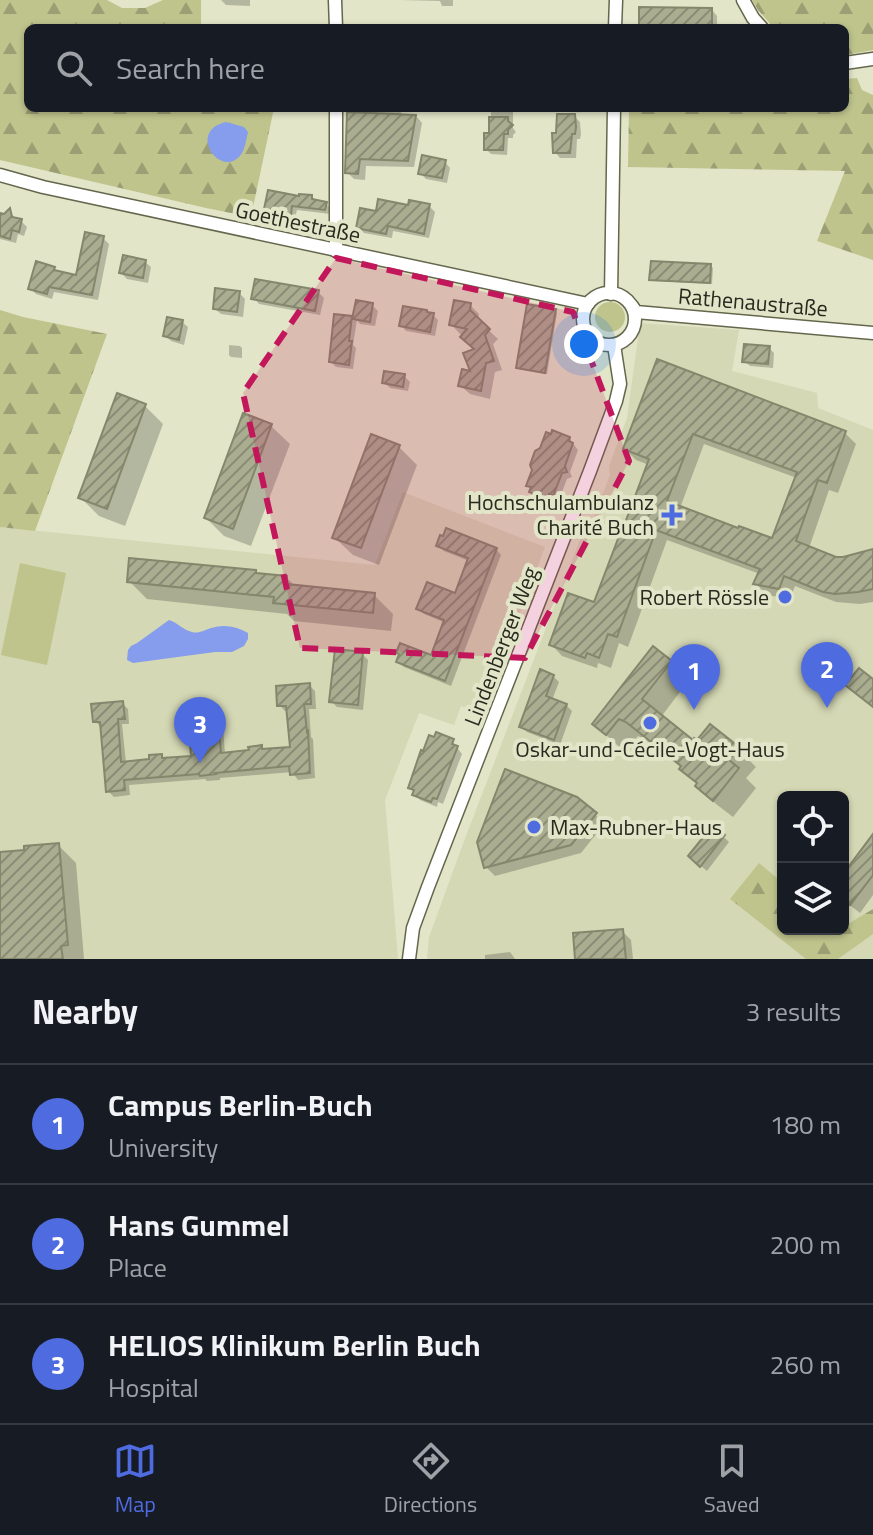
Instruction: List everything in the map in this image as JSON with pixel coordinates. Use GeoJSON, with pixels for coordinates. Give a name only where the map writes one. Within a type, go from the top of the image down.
{"type":"FeatureCollection","features":[{"type":"Feature","properties":{"kind":"street"},"geometry":{"type":"LineString","coordinates":[[335,0],[336,24]]}},
{"type":"Feature","properties":{"kind":"street"},"geometry":{"type":"LineString","coordinates":[[615,24],[616,0]]}},
{"type":"Feature","properties":{"kind":"street"},"geometry":{"type":"LineString","coordinates":[[743,0],[758,24]]}},
{"type":"Feature","properties":{"kind":"street"},"geometry":{"type":"LineString","coordinates":[[849,62],[873,59]]}},
{"type":"Feature","properties":{"kind":"street"},"geometry":{"type":"LineString","coordinates":[[336,112],[336,251]]}},
{"type":"Feature","properties":{"kind":"street"},"geometry":{"type":"LineString","coordinates":[[611,294],[614,112]]}},
{"type":"Feature","properties":{"kind":"street","name":"Goethestraße"},"geometry":{"type":"LineString","coordinates":[[0,175],[43,187],[588,304]]}},
{"type":"Feature","properties":{"kind":"street"},"geometry":{"type":"LineString","coordinates":[[611,294],[626,299],[632,306],[635,320],[628,336],[614,345],[600,344],[589,336],[583,319],[588,304],[597,297],[611,294]]}},
{"type":"Feature","properties":{"kind":"street","name":"Rathenaustraße"},"geometry":{"type":"LineString","coordinates":[[632,306],[636,312],[873,333]]}},
{"type":"Feature","properties":{"kind":"street","name":"Lindenberger Weg"},"geometry":{"type":"LineString","coordinates":[[409,959],[413,928],[428,887],[616,401],[620,384],[614,345]]}},
{"type":"Feature","properties":{"kind":"highlighted area"},"geometry":{"type":"Polygon","coordinates":[[[336,258],[573,312],[629,461],[525,658],[300,648],[243,393],[336,258]]]}},
{"type":"Feature","properties":{"kind":"shaded area"},"geometry":{"type":"Polygon","coordinates":[[[640,323],[739,330],[732,371],[817,393],[818,408],[873,430],[873,959],[427,959],[429,937],[466,836],[586,524],[594,517],[610,475],[609,466],[627,418],[640,323]]]}},
{"type":"Feature","properties":{"kind":"shaded area"},"geometry":{"type":"Polygon","coordinates":[[[403,492],[545,547],[482,713],[461,706],[454,725],[419,713],[385,800],[398,959],[0,959],[0,527],[375,565],[403,492]]]}},
{"type":"Feature","properties":{"kind":"green space"},"geometry":{"type":"Polygon","coordinates":[[[0,0],[107,0],[122,8],[145,8],[163,0],[201,0],[201,24],[24,24],[24,112],[273,112],[251,217],[0,160],[0,0]]]}},
{"type":"Feature","properties":{"kind":"green space"},"geometry":{"type":"Polygon","coordinates":[[[752,0],[873,0],[873,50],[849,54],[849,24],[770,24],[752,0]]]}},
{"type":"Feature","properties":{"kind":"green space"},"geometry":{"type":"Polygon","coordinates":[[[857,78],[862,90],[873,95],[873,260],[817,241],[845,171],[628,167],[629,112],[849,112],[849,79],[857,78]]]}},
{"type":"Feature","properties":{"kind":"green space"},"geometry":{"type":"Polygon","coordinates":[[[610,302],[621,306],[625,317],[621,328],[610,332],[599,328],[595,317],[599,306],[610,302]]]}},
{"type":"Feature","properties":{"kind":"green space"},"geometry":{"type":"Polygon","coordinates":[[[0,310],[107,334],[35,531],[0,527],[0,310]]]}},
{"type":"Feature","properties":{"kind":"green space"},"geometry":{"type":"Polygon","coordinates":[[[20,563],[66,573],[47,665],[1,655],[20,563]]]}},
{"type":"Feature","properties":{"kind":"green space"},"geometry":{"type":"Polygon","coordinates":[[[759,863],[777,878],[777,935],[849,935],[849,923],[873,909],[873,934],[838,959],[806,959],[730,899],[759,863]]]}},
{"type":"Feature","properties":{"kind":"water"},"geometry":{"type":"Polygon","coordinates":[[[226,122],[244,127],[248,132],[243,152],[231,162],[216,157],[208,142],[209,134],[215,127],[226,122]]]}},
{"type":"Feature","properties":{"kind":"water"},"geometry":{"type":"Polygon","coordinates":[[[169,620],[195,632],[221,626],[234,627],[248,633],[248,639],[244,646],[232,652],[133,663],[127,660],[131,646],[169,620]]]}},
{"type":"Feature","properties":{"kind":"building"},"geometry":{"type":"Polygon","coordinates":[[[639,7],[712,8],[712,24],[639,24],[639,7]]]}},
{"type":"Feature","properties":{"kind":"building"},"geometry":{"type":"Polygon","coordinates":[[[347,112],[416,115],[408,161],[360,159],[358,174],[345,173],[347,112]]]}},
{"type":"Feature","properties":{"kind":"building"},"geometry":{"type":"Polygon","coordinates":[[[557,114],[575,114],[576,127],[570,153],[553,153],[552,133],[556,133],[557,114]]]}},
{"type":"Feature","properties":{"kind":"building"},"geometry":{"type":"Polygon","coordinates":[[[489,117],[508,117],[513,125],[508,134],[504,134],[503,150],[484,150],[484,133],[489,133],[489,117]]]}},
{"type":"Feature","properties":{"kind":"building"},"geometry":{"type":"Polygon","coordinates":[[[422,155],[446,160],[442,178],[418,174],[422,155]]]}},
{"type":"Feature","properties":{"kind":"building"},"geometry":{"type":"Polygon","coordinates":[[[268,190],[299,196],[312,195],[312,199],[327,202],[325,210],[292,206],[291,215],[264,209],[268,190]]]}},
{"type":"Feature","properties":{"kind":"building"},"geometry":{"type":"Polygon","coordinates":[[[378,199],[408,205],[409,200],[430,204],[424,234],[388,226],[386,234],[356,228],[360,208],[376,211],[378,199]]]}},
{"type":"Feature","properties":{"kind":"building"},"geometry":{"type":"Polygon","coordinates":[[[10,208],[12,217],[22,219],[19,232],[12,230],[10,239],[0,236],[0,213],[4,214],[10,208]]]}},
{"type":"Feature","properties":{"kind":"building"},"geometry":{"type":"Polygon","coordinates":[[[85,232],[104,236],[92,295],[49,287],[47,294],[28,289],[36,261],[55,267],[54,270],[76,275],[85,232]]]}},
{"type":"Feature","properties":{"kind":"building"},"geometry":{"type":"Polygon","coordinates":[[[123,255],[146,260],[143,278],[119,273],[123,255]]]}},
{"type":"Feature","properties":{"kind":"building"},"geometry":{"type":"Polygon","coordinates":[[[651,261],[711,264],[710,283],[649,280],[651,261]]]}},
{"type":"Feature","properties":{"kind":"building"},"geometry":{"type":"Polygon","coordinates":[[[255,279],[319,290],[315,311],[251,299],[255,279]]]}},
{"type":"Feature","properties":{"kind":"building"},"geometry":{"type":"Polygon","coordinates":[[[215,288],[240,291],[237,312],[213,309],[215,288]]]}},
{"type":"Feature","properties":{"kind":"building"},"geometry":{"type":"Polygon","coordinates":[[[356,300],[373,303],[370,322],[352,319],[356,300]]]}},
{"type":"Feature","properties":{"kind":"building"},"geometry":{"type":"Polygon","coordinates":[[[454,300],[471,303],[470,310],[490,329],[485,335],[494,361],[486,363],[481,391],[458,386],[462,369],[470,371],[463,353],[474,349],[460,337],[467,329],[449,325],[454,300]]]}},
{"type":"Feature","properties":{"kind":"building"},"geometry":{"type":"Polygon","coordinates":[[[527,304],[556,309],[545,373],[516,368],[527,304]]]}},
{"type":"Feature","properties":{"kind":"building"},"geometry":{"type":"Polygon","coordinates":[[[403,306],[434,313],[430,332],[399,326],[403,306]]]}},
{"type":"Feature","properties":{"kind":"building"},"geometry":{"type":"Polygon","coordinates":[[[334,314],[352,316],[349,365],[329,362],[334,314]]]}},
{"type":"Feature","properties":{"kind":"building"},"geometry":{"type":"Polygon","coordinates":[[[167,317],[183,320],[179,340],[163,336],[167,317]]]}},
{"type":"Feature","properties":{"kind":"building"},"geometry":{"type":"Polygon","coordinates":[[[744,344],[770,346],[768,364],[742,362],[744,344]]]}},
{"type":"Feature","properties":{"kind":"building"},"geometry":{"type":"Polygon","coordinates":[[[657,359],[846,431],[827,483],[818,480],[796,541],[836,557],[873,549],[873,589],[835,594],[784,576],[779,589],[753,584],[760,569],[656,530],[617,637],[608,634],[599,658],[587,653],[585,658],[549,645],[568,593],[594,602],[625,523],[649,459],[623,449],[657,359]],[[693,434],[667,501],[772,538],[797,472],[693,434]]]}},
{"type":"Feature","properties":{"kind":"building"},"geometry":{"type":"Polygon","coordinates":[[[384,371],[405,374],[403,387],[382,383],[384,371]]]}},
{"type":"Feature","properties":{"kind":"building"},"geometry":{"type":"Polygon","coordinates":[[[117,393],[146,404],[107,509],[78,498],[117,393]]]}},
{"type":"Feature","properties":{"kind":"building"},"geometry":{"type":"Polygon","coordinates":[[[243,413],[272,424],[233,529],[204,518],[243,413]]]}},
{"type":"Feature","properties":{"kind":"building"},"geometry":{"type":"Polygon","coordinates":[[[552,430],[570,437],[569,441],[573,443],[565,466],[567,472],[562,473],[553,496],[549,494],[547,499],[529,492],[531,487],[526,486],[535,451],[540,448],[546,432],[551,434],[552,430]]]}},
{"type":"Feature","properties":{"kind":"building"},"geometry":{"type":"Polygon","coordinates":[[[371,434],[400,445],[361,548],[332,538],[371,434]]]}},
{"type":"Feature","properties":{"kind":"building"},"geometry":{"type":"Polygon","coordinates":[[[446,528],[497,548],[445,681],[396,662],[399,654],[396,653],[400,643],[431,655],[444,620],[416,609],[427,582],[455,593],[468,558],[436,546],[446,528]]]}},
{"type":"Feature","properties":{"kind":"building"},"geometry":{"type":"Polygon","coordinates":[[[129,558],[256,570],[256,573],[287,576],[287,584],[375,593],[373,613],[273,603],[274,597],[127,582],[129,558]]]}},
{"type":"Feature","properties":{"kind":"building","name":"Oskar-und-Cécile-Vogt-Haus"},"geometry":{"type":"Polygon","coordinates":[[[653,646],[672,661],[642,699],[693,740],[697,740],[710,724],[739,747],[729,760],[739,768],[713,801],[679,769],[681,766],[626,722],[619,719],[606,735],[592,724],[653,646]]]}},
{"type":"Feature","properties":{"kind":"building"},"geometry":{"type":"Polygon","coordinates":[[[335,649],[363,652],[358,705],[329,702],[335,649]]]}},
{"type":"Feature","properties":{"kind":"building"},"geometry":{"type":"Polygon","coordinates":[[[859,668],[873,679],[873,707],[845,685],[859,668]]]}},
{"type":"Feature","properties":{"kind":"building"},"geometry":{"type":"Polygon","coordinates":[[[540,669],[554,675],[546,696],[567,704],[554,740],[519,727],[540,669]]]}},
{"type":"Feature","properties":{"kind":"building"},"geometry":{"type":"Polygon","coordinates":[[[310,683],[311,704],[304,704],[310,773],[290,775],[289,766],[200,776],[124,780],[125,790],[106,792],[100,722],[93,722],[91,704],[123,701],[125,719],[118,719],[121,762],[149,759],[149,755],[162,754],[162,758],[191,756],[187,708],[217,706],[221,753],[249,750],[248,747],[262,745],[262,749],[290,747],[286,706],[277,706],[276,686],[310,683]]]}},
{"type":"Feature","properties":{"kind":"building"},"geometry":{"type":"Polygon","coordinates":[[[436,732],[454,739],[452,744],[458,746],[437,799],[433,798],[431,802],[412,795],[414,790],[408,788],[421,750],[429,735],[434,737],[436,732]]]}},
{"type":"Feature","properties":{"kind":"building","name":"Max-Rubner-Haus"},"geometry":{"type":"Polygon","coordinates":[[[505,769],[577,797],[597,813],[571,845],[484,868],[477,842],[505,769]]]}},
{"type":"Feature","properties":{"kind":"building"},"geometry":{"type":"Polygon","coordinates":[[[713,825],[725,835],[700,867],[688,856],[713,825]]]}},
{"type":"Feature","properties":{"kind":"building"},"geometry":{"type":"Polygon","coordinates":[[[873,834],[873,875],[850,905],[849,866],[873,834]]]}},
{"type":"Feature","properties":{"kind":"building"},"geometry":{"type":"Polygon","coordinates":[[[59,843],[68,945],[61,946],[63,959],[0,959],[0,852],[59,843]]]}},
{"type":"Feature","properties":{"kind":"building"},"geometry":{"type":"Polygon","coordinates":[[[623,929],[626,959],[575,959],[573,933],[623,929]]]}},
{"type":"Feature","properties":{"kind":"place","name":"Hochschulambulanz Charité Buch"},"geometry":{"type":"Point","coordinates":[672,515]}},
{"type":"Feature","properties":{"kind":"place","name":"Robert Rössle"},"geometry":{"type":"Point","coordinates":[785,597]}},
{"type":"Feature","properties":{"kind":"place","name":"Hans Gummel"},"geometry":{"type":"Point","coordinates":[827,708]}},
{"type":"Feature","properties":{"kind":"place","name":"Campus Berlin-Buch"},"geometry":{"type":"Point","coordinates":[694,710]}},
{"type":"Feature","properties":{"kind":"place","name":"Oskar-und-Cécile-Vogt-Haus"},"geometry":{"type":"Point","coordinates":[650,723]}},
{"type":"Feature","properties":{"kind":"place","name":"HELIOS Klinikum Berlin Buch"},"geometry":{"type":"Point","coordinates":[200,763]}},
{"type":"Feature","properties":{"kind":"place","name":"Max-Rubner-Haus"},"geometry":{"type":"Point","coordinates":[534,827]}}]}
